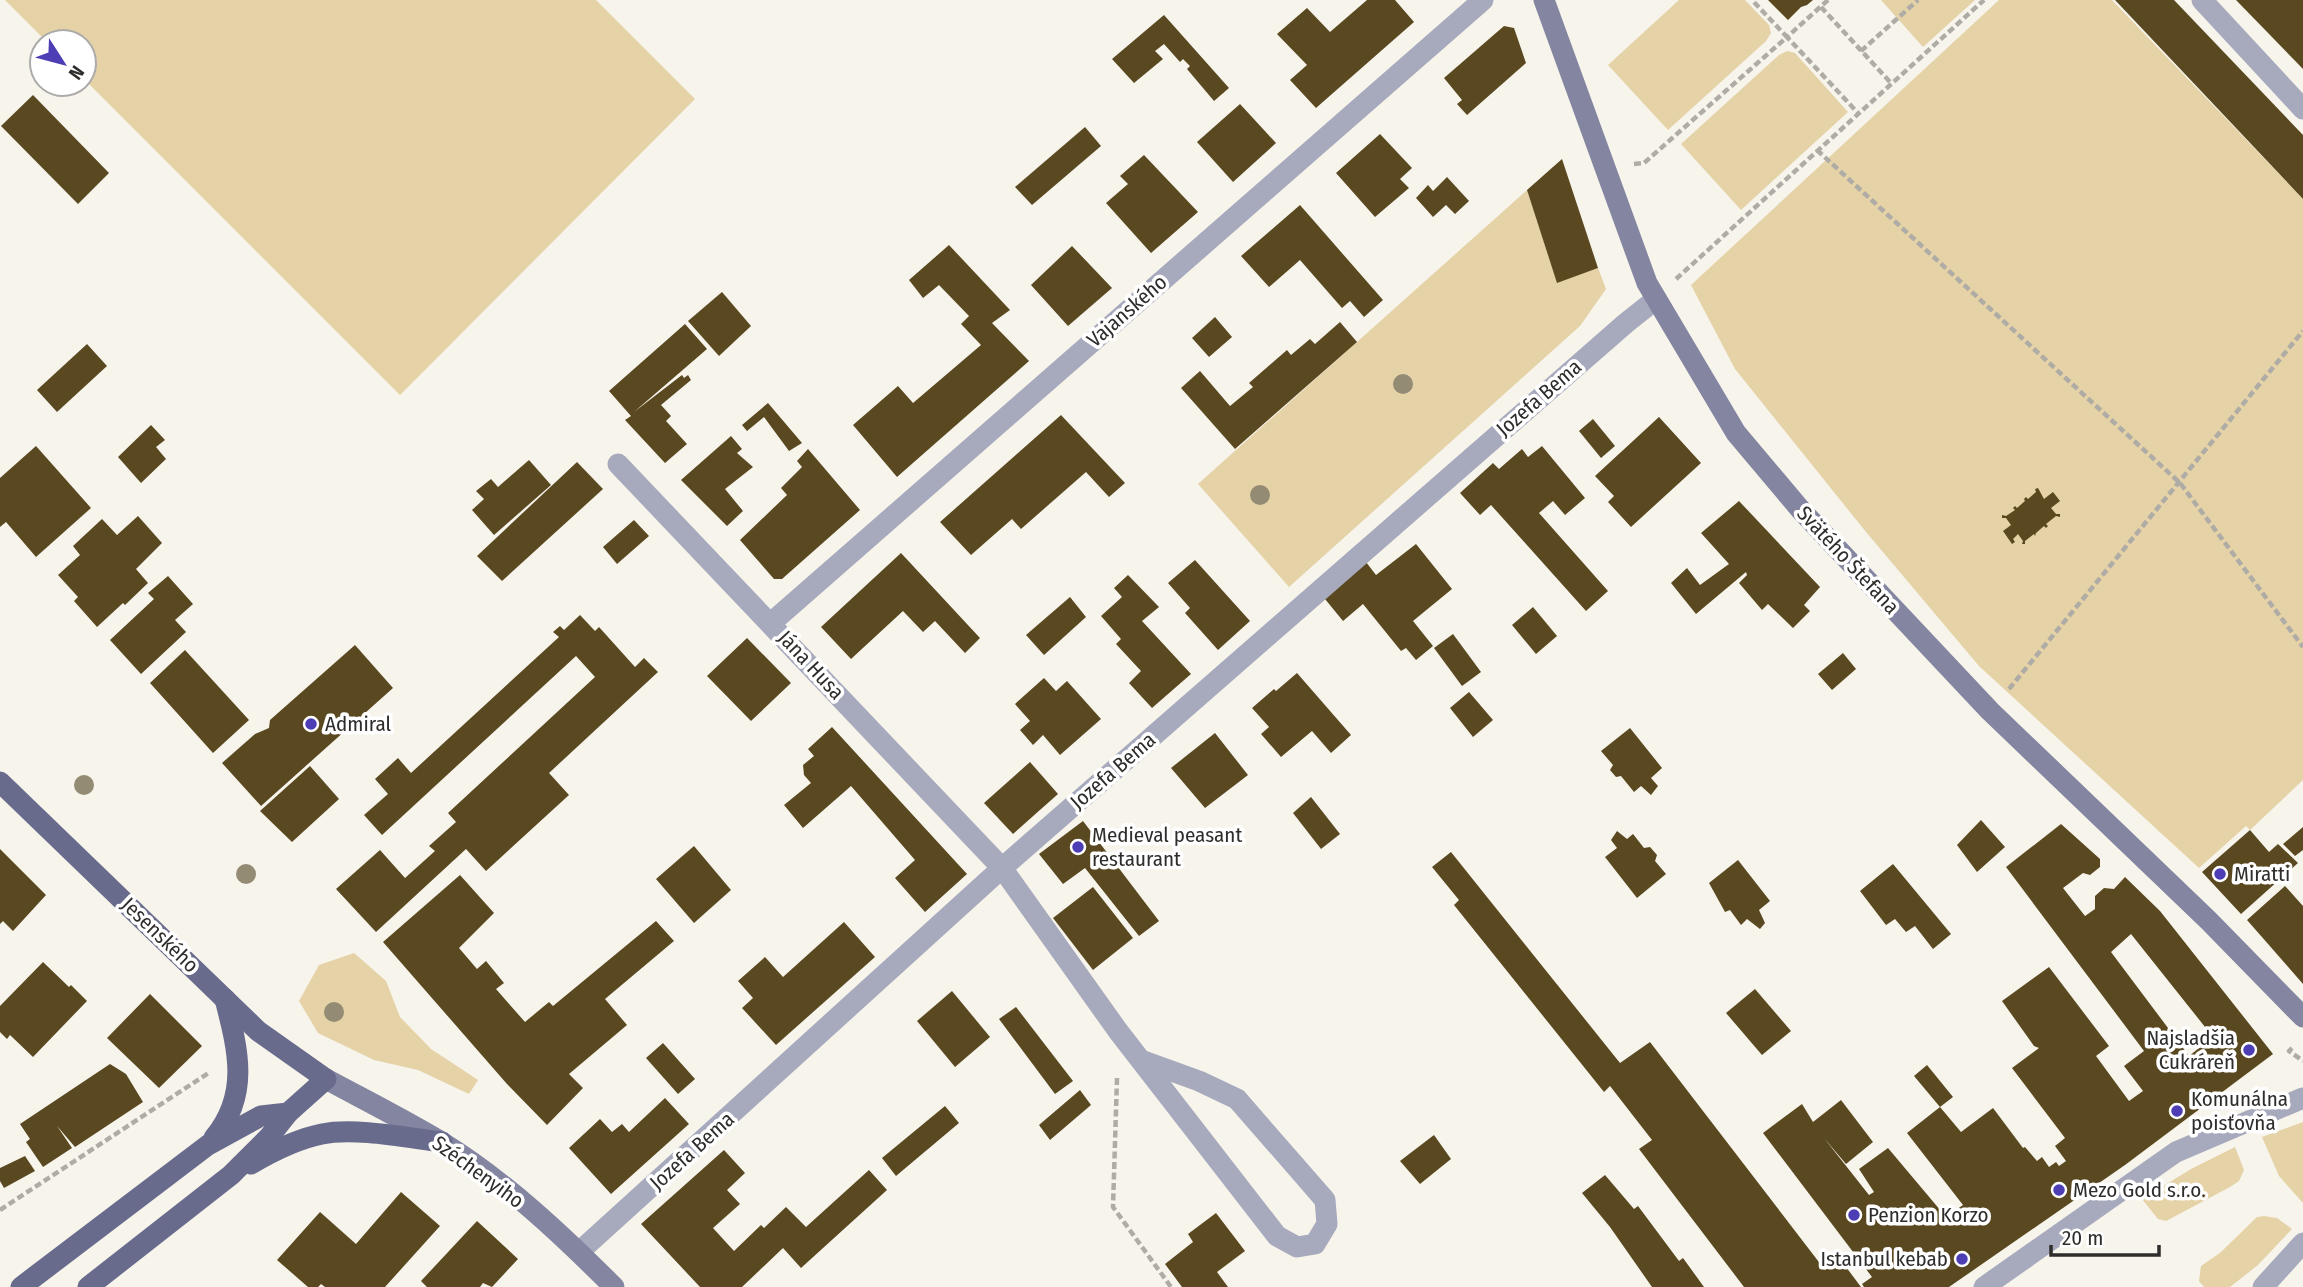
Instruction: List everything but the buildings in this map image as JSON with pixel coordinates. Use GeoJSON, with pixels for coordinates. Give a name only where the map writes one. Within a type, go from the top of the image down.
{"type":"FeatureCollection","features":[{"type":"Feature","properties":{"kind":"main road","name":"Jesenského"},"geometry":{"type":"LineString","coordinates":[[0,782],[258,1031],[326,1079]]}},
{"type":"Feature","properties":{"kind":"main road"},"geometry":{"type":"LineString","coordinates":[[208,1145],[227,1122],[235,1102],[238,1077],[237,1049],[224,998]]}},
{"type":"Feature","properties":{"kind":"main road"},"geometry":{"type":"LineString","coordinates":[[88,1287],[231,1175],[269,1138],[288,1113],[326,1079]]}},
{"type":"Feature","properties":{"kind":"main road"},"geometry":{"type":"LineString","coordinates":[[21,1287],[208,1145],[261,1116],[288,1113]]}},
{"type":"Feature","properties":{"kind":"main road"},"geometry":{"type":"LineString","coordinates":[[231,1175],[270,1153],[324,1133],[353,1133],[442,1142]]}},
{"type":"Feature","properties":{"kind":"street","name":"Vajanského"},"geometry":{"type":"LineString","coordinates":[[771,623],[1483,0]]}},
{"type":"Feature","properties":{"kind":"street","name":"Svätého Štefana"},"geometry":{"type":"LineString","coordinates":[[1544,0],[1655,300],[1736,433],[1800,509],[1990,710],[2208,920],[2303,1017]]}},
{"type":"Feature","properties":{"kind":"street"},"geometry":{"type":"LineString","coordinates":[[2202,0],[2303,109]]}},
{"type":"Feature","properties":{"kind":"street","name":"Jozefa Bema"},"geometry":{"type":"LineString","coordinates":[[579,1252],[1002,868],[1615,332],[1655,300]]}},
{"type":"Feature","properties":{"kind":"street","name":"Jána Husa"},"geometry":{"type":"LineString","coordinates":[[618,464],[1002,868],[1118,1031],[1277,1236],[1297,1247],[1315,1244],[1327,1224],[1325,1200],[1237,1099],[1199,1080],[1141,1060]]}},
{"type":"Feature","properties":{"kind":"street","name":"Széchenyiho"},"geometry":{"type":"LineString","coordinates":[[326,1079],[442,1142],[496,1181],[579,1252],[614,1287]]}},
{"type":"Feature","properties":{"kind":"street"},"geometry":{"type":"LineString","coordinates":[[1984,1287],[2176,1152],[2303,1098]]}},
{"type":"Feature","properties":{"kind":"street"},"geometry":{"type":"LineString","coordinates":[[2263,1287],[2303,1242]]}},
{"type":"Feature","properties":{"kind":"path"},"geometry":{"type":"LineString","coordinates":[[1752,0],[1858,113]]}},
{"type":"Feature","properties":{"kind":"path"},"geometry":{"type":"LineString","coordinates":[[1632,164],[1644,163],[1828,0]]}},
{"type":"Feature","properties":{"kind":"path"},"geometry":{"type":"LineString","coordinates":[[1861,51],[1919,0]]}},
{"type":"Feature","properties":{"kind":"path"},"geometry":{"type":"LineString","coordinates":[[1655,300],[1984,0]]}},
{"type":"Feature","properties":{"kind":"path"},"geometry":{"type":"LineString","coordinates":[[1821,7],[1891,83]]}},
{"type":"Feature","properties":{"kind":"path"},"geometry":{"type":"LineString","coordinates":[[1817,150],[2180,483],[2303,647]]}},
{"type":"Feature","properties":{"kind":"path"},"geometry":{"type":"LineString","coordinates":[[2003,695],[2303,331]]}},
{"type":"Feature","properties":{"kind":"path"},"geometry":{"type":"LineString","coordinates":[[1118,1031],[1112,1207],[1171,1287]]}},
{"type":"Feature","properties":{"kind":"path"},"geometry":{"type":"LineString","coordinates":[[2292,1048],[2289,1051],[2303,1061]]}},
{"type":"Feature","properties":{"kind":"path"},"geometry":{"type":"LineString","coordinates":[[0,1210],[214,1070]]}},
{"type":"Feature","properties":{"kind":"shaded area"},"geometry":{"type":"Polygon","coordinates":[[[5,0],[596,0],[695,99],[400,395],[98,93],[98,28],[33,28],[5,0]]]}},
{"type":"Feature","properties":{"kind":"shaded area"},"geometry":{"type":"Polygon","coordinates":[[[1679,0],[1745,0],[1769,25],[1771,33],[1766,41],[1668,130],[1608,65],[1679,0]]]}},
{"type":"Feature","properties":{"kind":"shaded area"},"geometry":{"type":"Polygon","coordinates":[[[1881,0],[1975,0],[1923,47],[1881,0]]]}},
{"type":"Feature","properties":{"kind":"shaded area"},"geometry":{"type":"Polygon","coordinates":[[[1999,0],[2112,0],[2303,199],[2303,780],[2250,830],[2246,826],[2199,868],[1979,666],[1866,532],[1735,369],[1691,285],[1999,0]]]}},
{"type":"Feature","properties":{"kind":"shaded area"},"geometry":{"type":"Polygon","coordinates":[[[1787,51],[1795,53],[1848,112],[1741,210],[1681,144],[1779,55],[1787,51]]]}},
{"type":"Feature","properties":{"kind":"shaded area"},"geometry":{"type":"Polygon","coordinates":[[[1527,190],[1557,282],[1598,268],[1606,289],[1580,326],[1289,587],[1198,484],[1527,190]]]}},
{"type":"Feature","properties":{"kind":"shaded area"},"geometry":{"type":"Polygon","coordinates":[[[354,953],[386,981],[400,1017],[431,1049],[478,1080],[469,1094],[418,1070],[374,1060],[318,1033],[299,1001],[319,965],[354,953]]]}},
{"type":"Feature","properties":{"kind":"shaded area"},"geometry":{"type":"Polygon","coordinates":[[[2303,1122],[2303,1203],[2279,1176],[2262,1137],[2303,1122]]]}},
{"type":"Feature","properties":{"kind":"shaded area"},"geometry":{"type":"Polygon","coordinates":[[[2235,1147],[2244,1170],[2239,1181],[2230,1187],[2166,1221],[2158,1219],[2142,1199],[2191,1169],[2235,1147]]]}},
{"type":"Feature","properties":{"kind":"shaded area"},"geometry":{"type":"Polygon","coordinates":[[[2257,1217],[2277,1218],[2292,1229],[2258,1265],[2230,1287],[2204,1287],[2199,1281],[2201,1266],[2220,1253],[2257,1217]]]}},
{"type":"Feature","properties":{"kind":"place","name":"Admiral"},"geometry":{"type":"Point","coordinates":[311,724]}},
{"type":"Feature","properties":{"kind":"place","name":"Medieval peasant restaurant"},"geometry":{"type":"Point","coordinates":[1078,847]}},
{"type":"Feature","properties":{"kind":"place","name":"Miratti"},"geometry":{"type":"Point","coordinates":[2220,874]}},
{"type":"Feature","properties":{"kind":"place","name":"Najsladšia Cukráreň"},"geometry":{"type":"Point","coordinates":[2249,1050]}},
{"type":"Feature","properties":{"kind":"place","name":"Komunálna poisťovňa"},"geometry":{"type":"Point","coordinates":[2177,1111]}},
{"type":"Feature","properties":{"kind":"place","name":"Mezo Gold s.r.o."},"geometry":{"type":"Point","coordinates":[2059,1190]}},
{"type":"Feature","properties":{"kind":"place","name":"Penzion Korzo"},"geometry":{"type":"Point","coordinates":[1854,1215]}},
{"type":"Feature","properties":{"kind":"place","name":"Istanbul kebab"},"geometry":{"type":"Point","coordinates":[1962,1259]}}]}
